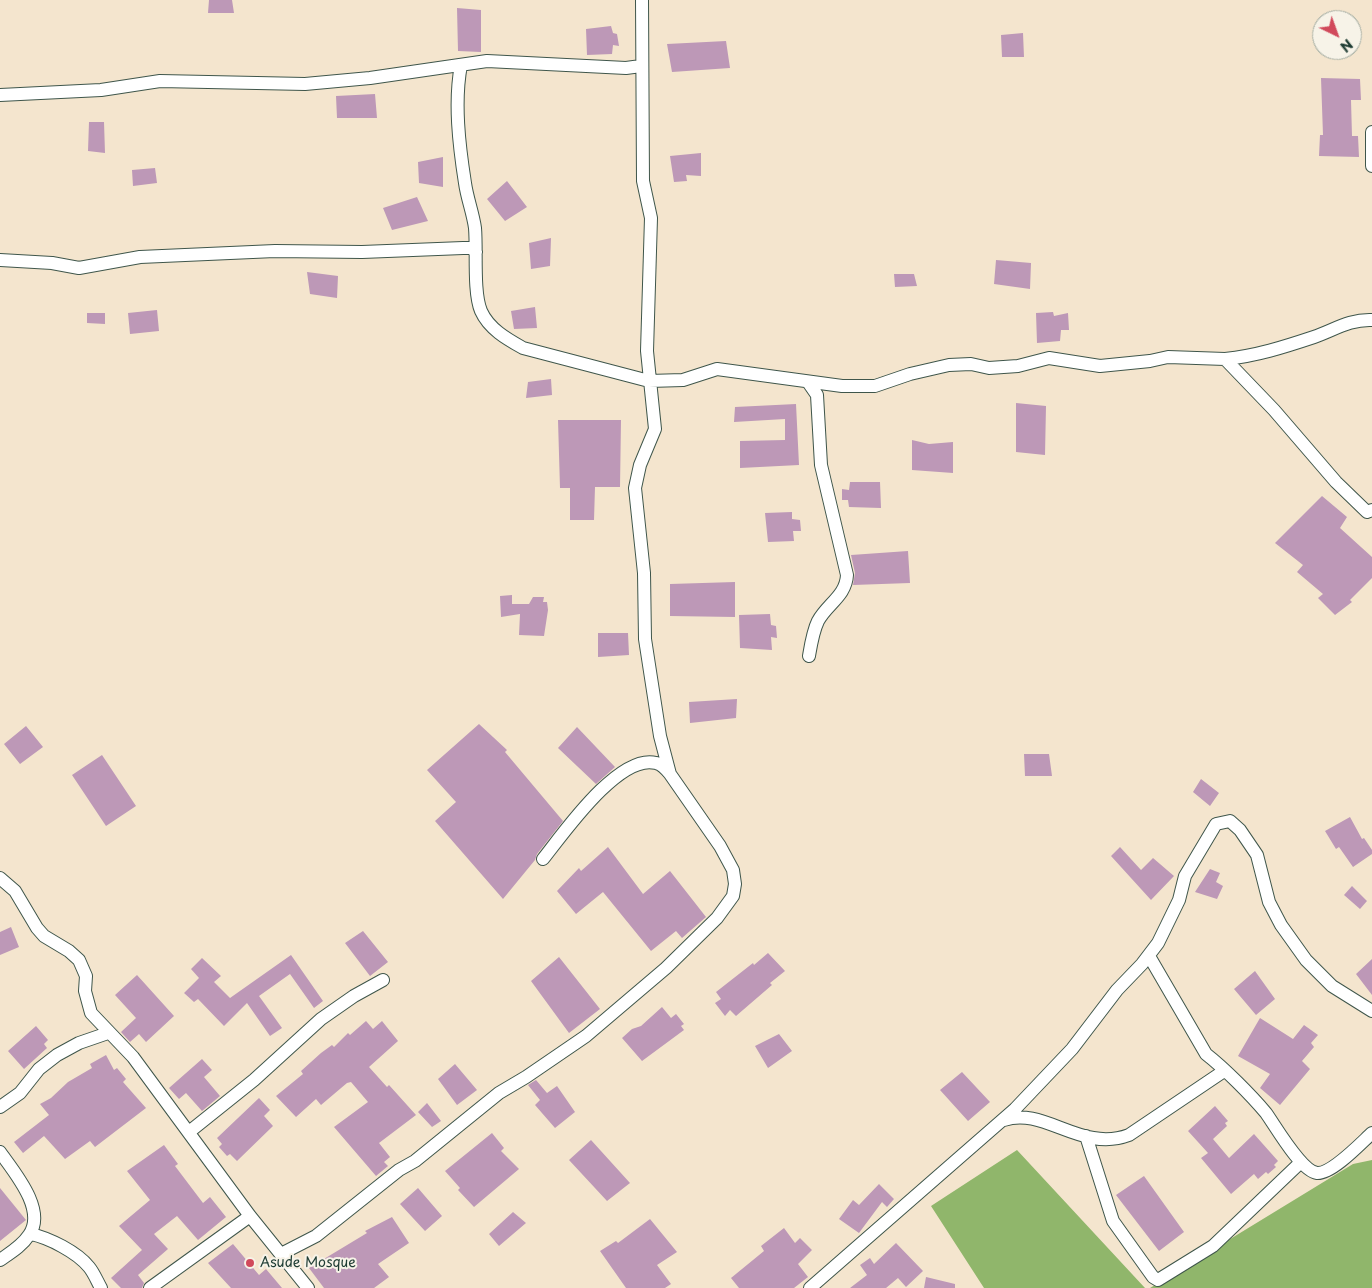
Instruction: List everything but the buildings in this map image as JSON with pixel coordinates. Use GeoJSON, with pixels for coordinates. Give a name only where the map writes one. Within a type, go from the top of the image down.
{"type":"FeatureCollection","features":[{"type":"Feature","properties":{"kind":"street"},"geometry":{"type":"LineString","coordinates":[[642,0],[643,181],[651,218],[647,352],[655,429],[640,465],[635,488],[644,573],[645,639],[660,736],[670,774]]}},
{"type":"Feature","properties":{"kind":"street"},"geometry":{"type":"LineString","coordinates":[[0,95],[101,90],[160,81],[306,84],[370,78],[487,61],[626,68],[641,66]]}},
{"type":"Feature","properties":{"kind":"street"},"geometry":{"type":"LineString","coordinates":[[461,65],[457,87],[465,182],[475,227],[476,292],[480,309],[486,322],[504,338],[523,348],[649,381],[683,380],[717,369],[842,386],[875,386],[910,374],[949,365],[971,364],[989,368],[1018,366],[1049,358],[1100,366],[1150,361],[1168,356],[1225,359],[1252,356],[1337,329],[1353,320],[1372,320]]}},
{"type":"Feature","properties":{"kind":"street"},"geometry":{"type":"LineString","coordinates":[[1372,132],[1372,166]]}},
{"type":"Feature","properties":{"kind":"street"},"geometry":{"type":"LineString","coordinates":[[0,260],[52,263],[79,268],[140,257],[275,251],[396,252],[471,248],[476,252]]}},
{"type":"Feature","properties":{"kind":"street"},"geometry":{"type":"LineString","coordinates":[[1225,359],[1274,410],[1336,482],[1367,512],[1372,510]]}},
{"type":"Feature","properties":{"kind":"street"},"geometry":{"type":"LineString","coordinates":[[808,382],[817,394],[821,465],[847,574],[841,594],[818,621],[809,656]]}},
{"type":"Feature","properties":{"kind":"street"},"geometry":{"type":"LineString","coordinates":[[282,1254],[297,1248],[316,1236],[399,1170],[415,1161],[499,1092],[526,1077],[586,1036],[666,968],[718,918],[733,896],[736,884],[732,870],[720,846],[670,774],[662,765],[654,762],[638,763],[616,776],[581,811],[544,859]]}},
{"type":"Feature","properties":{"kind":"street"},"geometry":{"type":"LineString","coordinates":[[810,1288],[1001,1121],[1072,1049],[1117,990],[1149,956],[1158,943],[1180,900],[1185,876],[1216,824],[1230,821],[1240,830],[1257,855],[1269,902],[1306,960],[1332,986],[1372,1011]]}},
{"type":"Feature","properties":{"kind":"street"},"geometry":{"type":"LineString","coordinates":[[0,878],[15,891],[36,928],[44,936],[69,950],[79,960],[86,976],[85,991],[88,1007],[108,1033],[133,1057],[250,1216],[308,1288]]}},
{"type":"Feature","properties":{"kind":"street"},"geometry":{"type":"LineString","coordinates":[[1149,956],[1206,1054],[1265,1112],[1301,1162],[1310,1171],[1319,1173],[1330,1170],[1372,1133]]}},
{"type":"Feature","properties":{"kind":"street"},"geometry":{"type":"LineString","coordinates":[[189,1132],[254,1080],[321,1019],[354,996],[383,980]]}},
{"type":"Feature","properties":{"kind":"street"},"geometry":{"type":"LineString","coordinates":[[0,1107],[20,1093],[39,1069],[57,1054],[79,1043],[108,1033]]}},
{"type":"Feature","properties":{"kind":"street"},"geometry":{"type":"LineString","coordinates":[[1001,1121],[1012,1117],[1029,1116],[1063,1131],[1104,1141],[1129,1135],[1224,1071]]}},
{"type":"Feature","properties":{"kind":"street"},"geometry":{"type":"LineString","coordinates":[[1086,1136],[1113,1221],[1154,1278],[1158,1280],[1213,1246],[1301,1162]]}},
{"type":"Feature","properties":{"kind":"street"},"geometry":{"type":"LineString","coordinates":[[0,1152],[24,1187],[30,1200],[34,1222],[31,1234],[21,1245],[0,1260]]}},
{"type":"Feature","properties":{"kind":"street"},"geometry":{"type":"LineString","coordinates":[[150,1288],[250,1216]]}},
{"type":"Feature","properties":{"kind":"street"},"geometry":{"type":"LineString","coordinates":[[31,1234],[46,1237],[83,1260],[91,1269],[101,1288]]}},
{"type":"Feature","properties":{"kind":"green space"},"geometry":{"type":"Polygon","coordinates":[[[1017,1150],[1145,1288],[984,1288],[931,1206],[1017,1150]]]}},
{"type":"Feature","properties":{"kind":"green space"},"geometry":{"type":"Polygon","coordinates":[[[1372,1160],[1372,1288],[1150,1288],[1353,1164],[1372,1160]]]}},
{"type":"Feature","properties":{"kind":"place","name":"Asude Mosque"},"geometry":{"type":"Point","coordinates":[250,1263]}}]}
